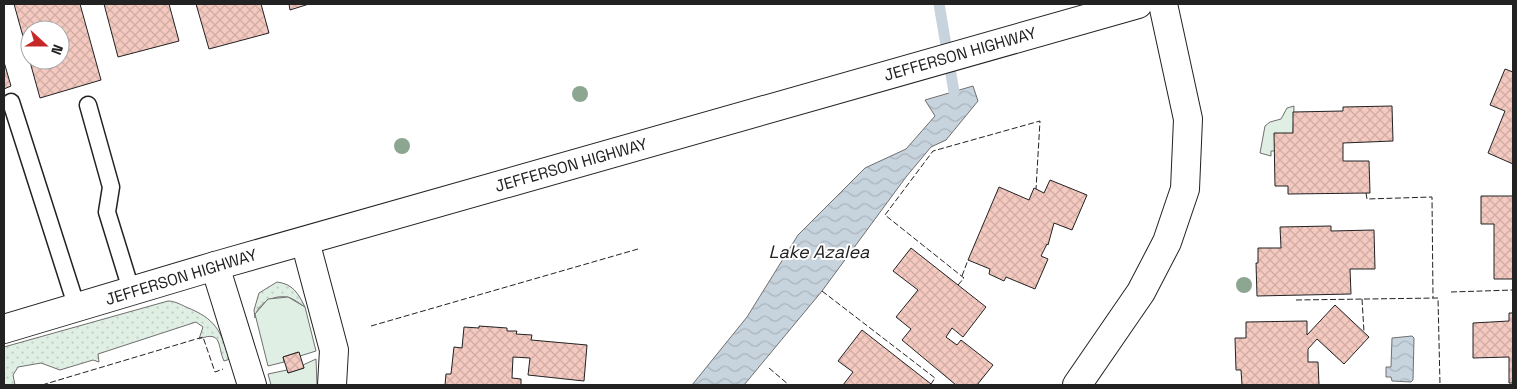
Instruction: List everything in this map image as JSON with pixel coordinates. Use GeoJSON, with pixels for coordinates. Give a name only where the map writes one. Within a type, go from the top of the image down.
{"type":"FeatureCollection","features":[{"type":"Feature","properties":{"kind":"main road","name":"JEFFERSON HIGHWAY"},"geometry":{"type":"LineString","coordinates":[[4,329],[132,293],[215,266],[1138,4]]}},
{"type":"Feature","properties":{"kind":"main road"},"geometry":{"type":"LineString","coordinates":[[1076,385],[1141,292],[1167,242],[1185,189],[1188,119],[1163,4]]}},
{"type":"Feature","properties":{"kind":"main road"},"geometry":{"type":"LineString","coordinates":[[305,241],[334,350],[332,385]]}},
{"type":"Feature","properties":{"kind":"main road"},"geometry":{"type":"LineString","coordinates":[[215,266],[252,385]]}},
{"type":"Feature","properties":{"kind":"lane"},"geometry":{"type":"LineString","coordinates":[[11,102],[77,308]]}},
{"type":"Feature","properties":{"kind":"lane"},"geometry":{"type":"LineString","coordinates":[[88,105],[111,187],[107,212],[132,293]]}},
{"type":"Feature","properties":{"kind":"green space"},"geometry":{"type":"Polygon","coordinates":[[[1294,106],[1293,133],[1274,151],[1271,151],[1271,156],[1260,153],[1265,126],[1270,122],[1281,119],[1287,108],[1294,106]]]}},
{"type":"Feature","properties":{"kind":"green space"},"geometry":{"type":"Polygon","coordinates":[[[277,282],[291,287],[300,297],[305,307],[289,298],[276,297],[262,304],[255,318],[254,310],[259,293],[277,282]]]}},
{"type":"Feature","properties":{"kind":"green space"},"geometry":{"type":"Polygon","coordinates":[[[288,297],[305,307],[316,351],[300,356],[298,352],[283,357],[284,362],[268,366],[255,314],[268,299],[288,297]]]}},
{"type":"Feature","properties":{"kind":"green space"},"geometry":{"type":"Polygon","coordinates":[[[168,301],[196,311],[210,321],[220,333],[230,359],[224,361],[216,338],[207,337],[199,339],[203,327],[196,322],[98,354],[99,362],[93,360],[60,370],[41,363],[18,367],[13,375],[15,385],[4,385],[4,347],[168,301]]]}},
{"type":"Feature","properties":{"kind":"green space"},"geometry":{"type":"Polygon","coordinates":[[[316,359],[317,385],[271,385],[268,374],[287,370],[288,373],[304,368],[303,365],[316,359]]]}},
{"type":"Feature","properties":{"kind":"water","name":"Lake Azalea"},"geometry":{"type":"Polygon","coordinates":[[[973,86],[978,101],[946,140],[931,147],[906,177],[822,291],[744,385],[692,385],[747,317],[798,235],[865,168],[906,149],[935,116],[925,100],[973,86]]]}},
{"type":"Feature","properties":{"kind":"water"},"geometry":{"type":"Polygon","coordinates":[[[1412,336],[1414,338],[1413,380],[1411,382],[1392,381],[1391,377],[1386,377],[1386,367],[1391,367],[1392,338],[1412,336]]]}},
{"type":"Feature","properties":{"kind":"building"},"geometry":{"type":"Polygon","coordinates":[[[14,4],[80,4],[101,80],[40,98],[32,70],[70,70],[70,20],[20,20],[20,26],[14,4]]]}},
{"type":"Feature","properties":{"kind":"building"},"geometry":{"type":"Polygon","coordinates":[[[104,4],[169,4],[179,41],[118,57],[104,4]]]}},
{"type":"Feature","properties":{"kind":"building"},"geometry":{"type":"Polygon","coordinates":[[[196,4],[261,4],[269,33],[209,49],[196,4]]]}},
{"type":"Feature","properties":{"kind":"building"},"geometry":{"type":"Polygon","coordinates":[[[289,4],[309,4],[290,10],[289,4]]]}},
{"type":"Feature","properties":{"kind":"building"},"geometry":{"type":"Polygon","coordinates":[[[4,62],[11,86],[4,89],[4,62]]]}},
{"type":"Feature","properties":{"kind":"building"},"geometry":{"type":"Polygon","coordinates":[[[1505,69],[1513,72],[1513,164],[1488,153],[1505,111],[1490,105],[1505,69]]]}},
{"type":"Feature","properties":{"kind":"building"},"geometry":{"type":"Polygon","coordinates":[[[1392,106],[1393,141],[1343,143],[1343,161],[1369,161],[1370,193],[1288,194],[1288,186],[1275,186],[1274,133],[1293,133],[1293,112],[1343,111],[1343,107],[1392,106]]]}},
{"type":"Feature","properties":{"kind":"building"},"geometry":{"type":"Polygon","coordinates":[[[1050,180],[1087,195],[1072,230],[1054,223],[1048,245],[1041,256],[1048,259],[1035,289],[1006,277],[1004,281],[989,274],[990,269],[968,260],[999,187],[1029,200],[1034,188],[1044,193],[1050,180]]]}},
{"type":"Feature","properties":{"kind":"building"},"geometry":{"type":"Polygon","coordinates":[[[1481,196],[1513,196],[1513,279],[1494,279],[1494,224],[1481,224],[1481,196]]]}},
{"type":"Feature","properties":{"kind":"building"},"geometry":{"type":"Polygon","coordinates":[[[1331,226],[1331,231],[1374,230],[1375,269],[1350,269],[1351,294],[1257,296],[1256,263],[1258,263],[1258,248],[1281,248],[1280,227],[1331,226]]]}},
{"type":"Feature","properties":{"kind":"building"},"geometry":{"type":"Polygon","coordinates":[[[911,248],[986,307],[963,337],[952,328],[946,337],[957,345],[961,340],[993,365],[977,385],[956,385],[902,340],[911,329],[896,317],[918,290],[893,271],[911,248]]]}},
{"type":"Feature","properties":{"kind":"building"},"geometry":{"type":"Polygon","coordinates":[[[1335,305],[1369,337],[1344,364],[1317,339],[1308,349],[1308,362],[1318,362],[1319,385],[1242,385],[1241,370],[1236,370],[1235,338],[1246,338],[1246,322],[1307,321],[1307,335],[1335,305]]]}},
{"type":"Feature","properties":{"kind":"building"},"geometry":{"type":"Polygon","coordinates":[[[1509,313],[1513,313],[1513,383],[1509,383],[1509,357],[1473,358],[1473,323],[1509,321],[1509,313]]]}},
{"type":"Feature","properties":{"kind":"building"},"geometry":{"type":"Polygon","coordinates":[[[479,326],[507,328],[507,331],[517,331],[516,334],[532,335],[531,340],[587,345],[584,381],[528,375],[530,358],[513,357],[512,378],[521,379],[521,385],[445,385],[446,374],[451,374],[454,347],[462,348],[464,327],[479,328],[479,326]]]}},
{"type":"Feature","properties":{"kind":"building"},"geometry":{"type":"Polygon","coordinates":[[[862,330],[932,385],[843,385],[853,372],[838,361],[862,330]]]}},
{"type":"Feature","properties":{"kind":"building"},"geometry":{"type":"Polygon","coordinates":[[[299,352],[304,368],[288,373],[283,357],[299,352]]]}},
{"type":"Feature","properties":{"kind":"waterway"},"geometry":{"type":"LineString","coordinates":[[939,4],[954,92]]}},
{"type":"Feature","properties":{"kind":"fence"},"geometry":{"type":"LineString","coordinates":[[958,285],[964,278],[885,215],[933,151],[1040,121],[1036,189]]}},
{"type":"Feature","properties":{"kind":"fence"},"geometry":{"type":"LineString","coordinates":[[1366,193],[1367,199],[1432,197],[1433,298]]}},
{"type":"Feature","properties":{"kind":"fence"},"geometry":{"type":"LineString","coordinates":[[371,326],[638,249]]}},
{"type":"Feature","properties":{"kind":"fence"},"geometry":{"type":"LineString","coordinates":[[962,276],[968,260]]}},
{"type":"Feature","properties":{"kind":"fence"},"geometry":{"type":"LineString","coordinates":[[1451,292],[1513,290]]}},
{"type":"Feature","properties":{"kind":"fence"},"geometry":{"type":"LineString","coordinates":[[822,291],[935,378],[931,384]]}},
{"type":"Feature","properties":{"kind":"fence"},"geometry":{"type":"LineString","coordinates":[[1296,300],[1438,298],[1440,385]]}},
{"type":"Feature","properties":{"kind":"fence"},"geometry":{"type":"LineString","coordinates":[[1362,299],[1364,332]]}},
{"type":"Feature","properties":{"kind":"fence"},"geometry":{"type":"LineString","coordinates":[[42,385],[203,337],[215,372],[223,369]]}},
{"type":"Feature","properties":{"kind":"fence"},"geometry":{"type":"LineString","coordinates":[[769,368],[789,385]]}}]}
